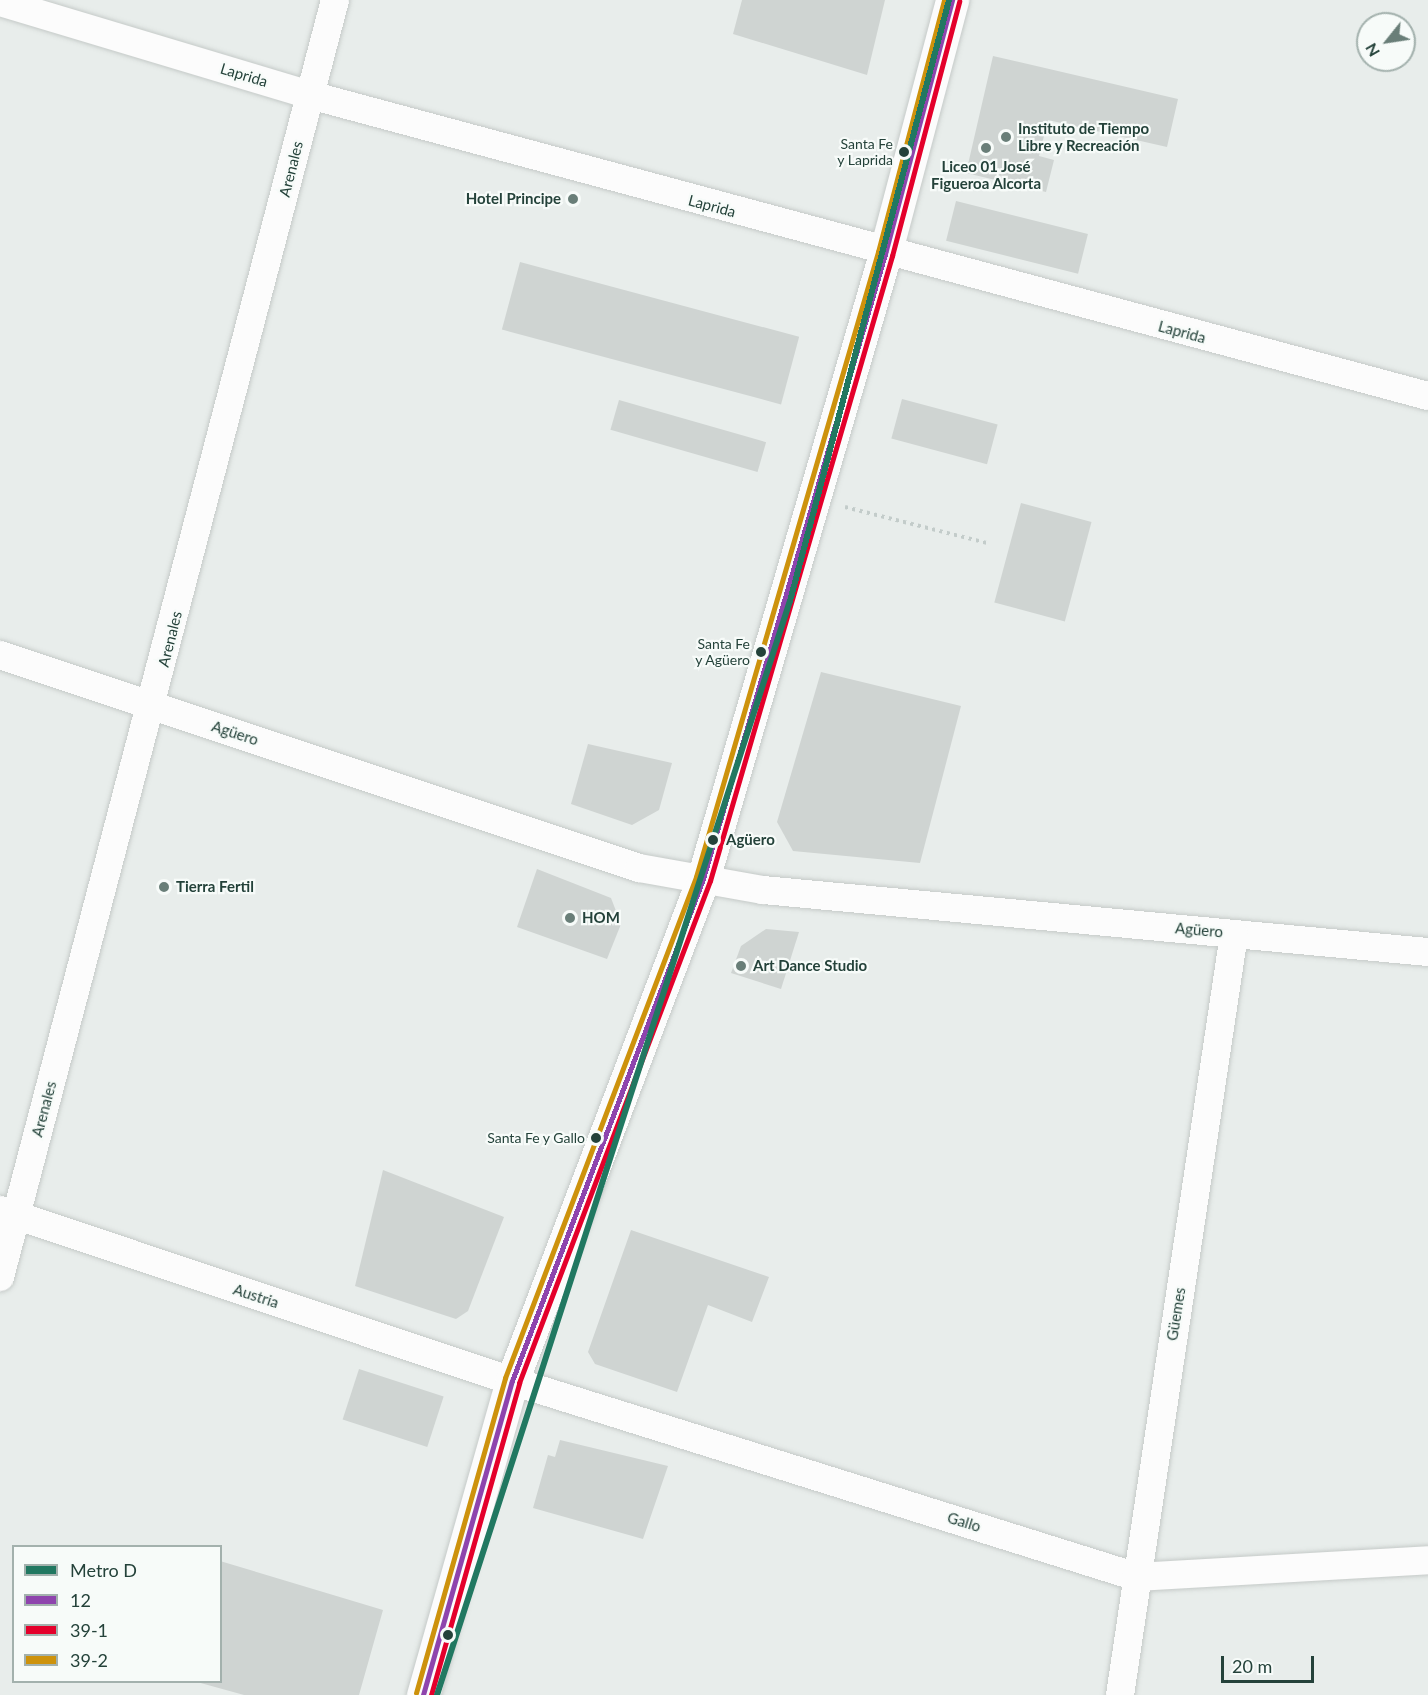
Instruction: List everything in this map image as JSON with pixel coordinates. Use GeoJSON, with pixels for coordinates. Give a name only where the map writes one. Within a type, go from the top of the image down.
{"type":"FeatureCollection","features":[{"type":"Feature","properties":{"kind":"main road"},"geometry":{"type":"LineString","coordinates":[[423,1695],[512,1381],[703,879],[885,254],[952,0]]}},
{"type":"Feature","properties":{"kind":"street","name":"Arenales"},"geometry":{"type":"LineString","coordinates":[[0,1277],[8,1213],[153,706],[335,0]]}},
{"type":"Feature","properties":{"kind":"street","name":"Laprida"},"geometry":{"type":"LineString","coordinates":[[0,2],[310,95],[885,254],[1428,396]]}},
{"type":"Feature","properties":{"kind":"street","name":"Agüero"},"geometry":{"type":"LineString","coordinates":[[0,655],[639,868],[703,879],[1428,952]]}},
{"type":"Feature","properties":{"kind":"street","name":"Güemes"},"geometry":{"type":"LineString","coordinates":[[1120,1695],[1234,934]]}},
{"type":"Feature","properties":{"kind":"street","name":"Austria"},"geometry":{"type":"LineString","coordinates":[[8,1213],[512,1381]]}},
{"type":"Feature","properties":{"kind":"street","name":"Gallo"},"geometry":{"type":"LineString","coordinates":[[512,1381],[1137,1576],[1428,1560]]}},
{"type":"Feature","properties":{"kind":"path"},"geometry":{"type":"LineString","coordinates":[[814,499],[987,543]]}},
{"type":"Feature","properties":{"kind":"building"},"geometry":{"type":"Polygon","coordinates":[[[742,0],[885,0],[867,75],[733,34],[742,0]]]}},
{"type":"Feature","properties":{"kind":"building"},"geometry":{"type":"Polygon","coordinates":[[[993,56],[1178,99],[1167,147],[1048,120],[1039,156],[1054,160],[1046,192],[966,173],[993,56]]]}},
{"type":"Feature","properties":{"kind":"building"},"geometry":{"type":"Polygon","coordinates":[[[956,201],[1088,234],[1078,274],[946,241],[956,201]]]}},
{"type":"Feature","properties":{"kind":"building"},"geometry":{"type":"Polygon","coordinates":[[[520,262],[799,337],[781,404],[502,330],[520,262]]]}},
{"type":"Feature","properties":{"kind":"building"},"geometry":{"type":"Polygon","coordinates":[[[902,399],[998,425],[987,464],[891,439],[902,399]]]}},
{"type":"Feature","properties":{"kind":"building"},"geometry":{"type":"Polygon","coordinates":[[[619,400],[766,442],[758,472],[610,430],[619,400]]]}},
{"type":"Feature","properties":{"kind":"building"},"geometry":{"type":"Polygon","coordinates":[[[1021,503],[1092,522],[1065,621],[994,602],[1021,503]]]}},
{"type":"Feature","properties":{"kind":"building"},"geometry":{"type":"Polygon","coordinates":[[[821,672],[961,706],[920,863],[793,851],[777,822],[821,672]]]}},
{"type":"Feature","properties":{"kind":"building"},"geometry":{"type":"Polygon","coordinates":[[[588,744],[672,763],[659,810],[632,825],[571,804],[588,744]]]}},
{"type":"Feature","properties":{"kind":"building","name":"HOM"},"geometry":{"type":"Polygon","coordinates":[[[537,869],[611,898],[621,924],[607,959],[517,927],[537,869]]]}},
{"type":"Feature","properties":{"kind":"building"},"geometry":{"type":"Polygon","coordinates":[[[766,929],[799,932],[781,989],[731,973],[741,946],[766,929]]]}},
{"type":"Feature","properties":{"kind":"building"},"geometry":{"type":"Polygon","coordinates":[[[383,1170],[504,1217],[468,1311],[456,1319],[355,1286],[383,1170]]]}},
{"type":"Feature","properties":{"kind":"building"},"geometry":{"type":"Polygon","coordinates":[[[631,1230],[769,1277],[752,1322],[708,1305],[677,1392],[595,1364],[588,1352],[631,1230]]]}},
{"type":"Feature","properties":{"kind":"building"},"geometry":{"type":"Polygon","coordinates":[[[359,1369],[444,1397],[427,1447],[343,1419],[359,1369]]]}},
{"type":"Feature","properties":{"kind":"building"},"geometry":{"type":"Polygon","coordinates":[[[560,1440],[668,1466],[643,1539],[533,1508],[548,1455],[555,1457],[560,1440]]]}},
{"type":"Feature","properties":{"kind":"building"},"geometry":{"type":"Polygon","coordinates":[[[222,1562],[383,1610],[359,1695],[244,1695],[201,1683],[222,1683],[222,1562]]]}},
{"type":"Feature","properties":{"kind":"metro line","name":"D"},"geometry":{"type":"LineString","coordinates":[[437,1695],[790,601],[949,0]]}},
{"type":"Feature","properties":{"kind":"transit line","name":"39-2"},"geometry":{"type":"LineString","coordinates":[[416,1693],[505,1378],[696,877],[878,252],[944,0]]}},
{"type":"Feature","properties":{"kind":"transit line","name":"12"},"geometry":{"type":"LineString","coordinates":[[423,1695],[512,1381],[703,879],[885,254],[952,0]]}},
{"type":"Feature","properties":{"kind":"transit line","name":"39-1"},"geometry":{"type":"LineString","coordinates":[[431,1695],[519,1383],[710,881],[892,256],[959,2]]}},
{"type":"Feature","properties":{"kind":"place","name":"Instituto de Tiempo Libre y Recreación"},"geometry":{"type":"Point","coordinates":[1006,137]}},
{"type":"Feature","properties":{"kind":"place","name":"Liceo 01 José Figueroa Alcorta"},"geometry":{"type":"Point","coordinates":[986,148]}},
{"type":"Feature","properties":{"kind":"place","name":"Santa Fe y Laprida"},"geometry":{"type":"Point","coordinates":[904,152]}},
{"type":"Feature","properties":{"kind":"place","name":"Hotel Principe"},"geometry":{"type":"Point","coordinates":[573,199]}},
{"type":"Feature","properties":{"kind":"place","name":"Santa Fe y Agüero"},"geometry":{"type":"Point","coordinates":[761,652]}},
{"type":"Feature","properties":{"kind":"place","name":"Agüero"},"geometry":{"type":"Point","coordinates":[713,840]}},
{"type":"Feature","properties":{"kind":"place","name":"Tierra Fertil"},"geometry":{"type":"Point","coordinates":[164,887]}},
{"type":"Feature","properties":{"kind":"place","name":"HOM"},"geometry":{"type":"Point","coordinates":[570,918]}},
{"type":"Feature","properties":{"kind":"place","name":"Art Dance Studio"},"geometry":{"type":"Point","coordinates":[741,966]}},
{"type":"Feature","properties":{"kind":"place","name":"Santa Fe y Gallo"},"geometry":{"type":"Point","coordinates":[596,1138]}}]}
